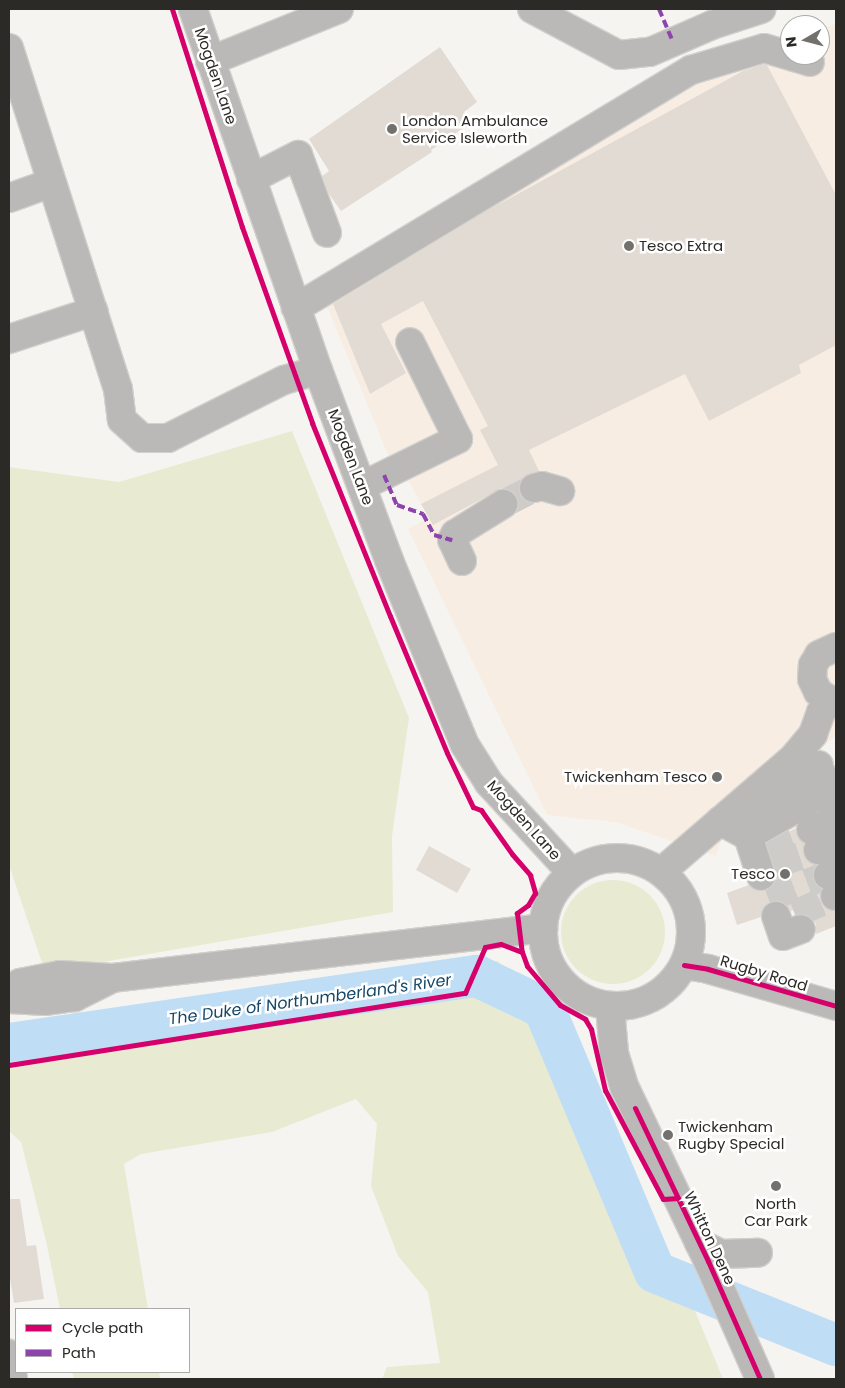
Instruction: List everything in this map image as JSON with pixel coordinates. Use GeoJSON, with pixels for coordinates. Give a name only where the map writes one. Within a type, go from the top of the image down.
{"type":"FeatureCollection","features":[{"type":"Feature","properties":{"kind":"street","name":"Mogden Lane"},"geometry":{"type":"LineString","coordinates":[[193,9],[318,370],[389,560],[465,744],[489,784],[572,872]]}},
{"type":"Feature","properties":{"kind":"street"},"geometry":{"type":"LineString","coordinates":[[210,62],[339,9]]}},
{"type":"Feature","properties":{"kind":"street"},"geometry":{"type":"LineString","coordinates":[[532,9],[619,55],[650,52],[712,25],[761,9]]}},
{"type":"Feature","properties":{"kind":"street"},"geometry":{"type":"LineString","coordinates":[[296,308],[691,70],[764,48],[780,53]]}},
{"type":"Feature","properties":{"kind":"street"},"geometry":{"type":"LineString","coordinates":[[10,55],[118,389],[122,420],[142,438],[168,438],[284,380],[318,370]]}},
{"type":"Feature","properties":{"kind":"street"},"geometry":{"type":"LineString","coordinates":[[251,179],[298,155],[328,233]]}},
{"type":"Feature","properties":{"kind":"street"},"geometry":{"type":"LineString","coordinates":[[9,198],[51,183]]}},
{"type":"Feature","properties":{"kind":"street"},"geometry":{"type":"LineString","coordinates":[[9,339],[94,311]]}},
{"type":"Feature","properties":{"kind":"street"},"geometry":{"type":"LineString","coordinates":[[362,486],[458,439],[410,342]]}},
{"type":"Feature","properties":{"kind":"street"},"geometry":{"type":"LineString","coordinates":[[534,488],[542,486],[560,491]]}},
{"type":"Feature","properties":{"kind":"street"},"geometry":{"type":"LineString","coordinates":[[462,561],[452,540],[456,534],[503,504]]}},
{"type":"Feature","properties":{"kind":"street"},"geometry":{"type":"LineString","coordinates":[[822,841],[836,821],[827,791],[812,754],[812,734],[821,712],[833,700],[818,692],[812,679],[813,665],[819,654],[836,647]]}},
{"type":"Feature","properties":{"kind":"street"},"geometry":{"type":"LineString","coordinates":[[752,850],[794,757],[812,754]]}},
{"type":"Feature","properties":{"kind":"street"},"geometry":{"type":"LineString","coordinates":[[661,872],[752,850],[827,791]]}},
{"type":"Feature","properties":{"kind":"street"},"geometry":{"type":"LineString","coordinates":[[618,858],[640,862],[661,872],[679,891],[690,914],[691,940],[684,965],[672,983],[654,998],[633,1005],[610,1007],[589,1001],[571,990],[556,974],[547,955],[543,928],[547,910],[557,889],[572,872],[595,862],[618,858]]}},
{"type":"Feature","properties":{"kind":"street"},"geometry":{"type":"LineString","coordinates":[[9,990],[20,983],[60,975],[112,978],[543,928]]}},
{"type":"Feature","properties":{"kind":"street","name":"Rugby Road"},"geometry":{"type":"LineString","coordinates":[[684,965],[708,969],[836,1006]]}},
{"type":"Feature","properties":{"kind":"street"},"geometry":{"type":"LineString","coordinates":[[9,999],[46,1001],[75,996],[112,978]]}},
{"type":"Feature","properties":{"kind":"street","name":"Whitton Dene"},"geometry":{"type":"LineString","coordinates":[[610,1007],[614,1053],[625,1088],[703,1252],[760,1379]]}},
{"type":"Feature","properties":{"kind":"street"},"geometry":{"type":"LineString","coordinates":[[703,1252],[722,1254],[758,1253]]}},
{"type":"Feature","properties":{"kind":"street"},"geometry":{"type":"LineString","coordinates":[[9,1354],[13,1379]]}},
{"type":"Feature","properties":{"kind":"shaded area"},"geometry":{"type":"Polygon","coordinates":[[[836,24],[836,736],[725,830],[716,856],[615,822],[547,815],[408,529],[429,518],[408,480],[399,482],[326,304],[713,61],[780,41],[780,65],[830,65],[830,26],[836,24]]]}},
{"type":"Feature","properties":{"kind":"green space"},"geometry":{"type":"Polygon","coordinates":[[[292,431],[409,718],[392,836],[393,912],[45,972],[9,865],[9,467],[119,482],[292,431]]]}},
{"type":"Feature","properties":{"kind":"green space"},"geometry":{"type":"Polygon","coordinates":[[[613,880],[633,884],[650,895],[661,912],[665,932],[661,952],[650,969],[633,980],[613,984],[593,980],[576,969],[565,952],[561,932],[565,912],[576,895],[593,884],[613,880]]]}},
{"type":"Feature","properties":{"kind":"green space"},"geometry":{"type":"Polygon","coordinates":[[[498,961],[572,1049],[636,1200],[691,1301],[723,1379],[382,1379],[387,1367],[440,1363],[428,1292],[398,1256],[371,1186],[377,1124],[356,1099],[272,1132],[141,1154],[124,1164],[148,1308],[60,1308],[46,1241],[21,1142],[9,1131],[9,1055],[233,1021],[415,997],[447,964],[498,961]]]}},
{"type":"Feature","properties":{"kind":"green space"},"geometry":{"type":"Polygon","coordinates":[[[72,1373],[159,1373],[160,1379],[74,1379],[72,1373]]]}},
{"type":"Feature","properties":{"kind":"building","name":"London Ambulance Service Isleworth"},"geometry":{"type":"Polygon","coordinates":[[[440,47],[477,102],[464,112],[471,123],[431,150],[432,152],[341,211],[329,194],[322,176],[329,171],[309,139],[440,47]]]}},
{"type":"Feature","properties":{"kind":"building","name":"Tesco Extra"},"geometry":{"type":"Polygon","coordinates":[[[764,64],[767,65],[836,195],[836,345],[799,365],[801,373],[709,421],[685,374],[529,450],[539,471],[524,476],[519,483],[519,492],[526,501],[518,505],[516,495],[510,490],[502,488],[433,525],[421,504],[498,465],[480,430],[488,426],[423,301],[381,324],[406,373],[370,394],[333,304],[490,209],[743,71],[764,64]]]}},
{"type":"Feature","properties":{"kind":"building"},"geometry":{"type":"Polygon","coordinates":[[[796,828],[797,836],[804,844],[804,856],[809,862],[816,865],[813,872],[813,880],[822,889],[820,900],[824,907],[836,911],[836,926],[816,934],[816,924],[811,917],[804,914],[795,915],[793,910],[791,911],[786,904],[778,901],[771,901],[765,905],[761,917],[737,925],[727,893],[749,885],[758,891],[766,891],[772,887],[776,880],[776,872],[767,843],[796,828]]]}},
{"type":"Feature","properties":{"kind":"building"},"geometry":{"type":"Polygon","coordinates":[[[429,846],[471,869],[457,893],[416,870],[429,846]]]}},
{"type":"Feature","properties":{"kind":"building"},"geometry":{"type":"Polygon","coordinates":[[[9,1199],[20,1199],[27,1246],[36,1245],[44,1299],[14,1303],[9,1272],[9,1199]]]}},
{"type":"Feature","properties":{"kind":"waterway","name":"The Duke of Northumberland's River"},"geometry":{"type":"LineString","coordinates":[[9,1044],[477,976],[544,1008],[655,1272],[836,1345]]}},
{"type":"Feature","properties":{"kind":"tunnel"},"geometry":{"type":"LineString","coordinates":[[503,504],[534,488]]}},
{"type":"Feature","properties":{"kind":"tunnel"},"geometry":{"type":"LineString","coordinates":[[765,847],[811,830]]}},
{"type":"Feature","properties":{"kind":"tunnel"},"geometry":{"type":"LineString","coordinates":[[773,865],[818,850]]}},
{"type":"Feature","properties":{"kind":"tunnel"},"geometry":{"type":"LineString","coordinates":[[768,898],[828,875]]}},
{"type":"Feature","properties":{"kind":"tunnel"},"geometry":{"type":"LineString","coordinates":[[795,914],[835,896]]}},
{"type":"Feature","properties":{"kind":"marked path"},"geometry":{"type":"LineString","coordinates":[[659,9],[673,42]]}},
{"type":"Feature","properties":{"kind":"marked path"},"geometry":{"type":"LineString","coordinates":[[384,475],[397,505],[423,514],[434,535],[452,540]]}},
{"type":"Feature","properties":{"kind":"cycle path"},"geometry":{"type":"LineString","coordinates":[[172,9],[242,227],[312,423],[390,616],[447,753],[473,807],[481,810],[512,854],[530,875],[535,893],[528,905],[517,913],[522,952],[527,966],[560,1005],[585,1019],[591,1029],[605,1090],[663,1199],[678,1198]]}},
{"type":"Feature","properties":{"kind":"cycle path"},"geometry":{"type":"LineString","coordinates":[[9,1065],[465,993],[485,947],[501,944],[522,952]]}},
{"type":"Feature","properties":{"kind":"cycle path"},"geometry":{"type":"LineString","coordinates":[[684,965],[708,969],[836,1006]]}},
{"type":"Feature","properties":{"kind":"cycle path"},"geometry":{"type":"LineString","coordinates":[[635,1108],[708,1261],[760,1379]]}},
{"type":"Feature","properties":{"kind":"place","name":"London Ambulance Service Isleworth"},"geometry":{"type":"Point","coordinates":[392,129]}},
{"type":"Feature","properties":{"kind":"place","name":"Tesco Extra"},"geometry":{"type":"Point","coordinates":[629,246]}},
{"type":"Feature","properties":{"kind":"place","name":"Twickenham Tesco"},"geometry":{"type":"Point","coordinates":[717,777]}},
{"type":"Feature","properties":{"kind":"place","name":"Tesco"},"geometry":{"type":"Point","coordinates":[785,874]}},
{"type":"Feature","properties":{"kind":"place","name":"Twickenham Rugby Special"},"geometry":{"type":"Point","coordinates":[668,1135]}},
{"type":"Feature","properties":{"kind":"place","name":"North Car Park"},"geometry":{"type":"Point","coordinates":[776,1186]}}]}
